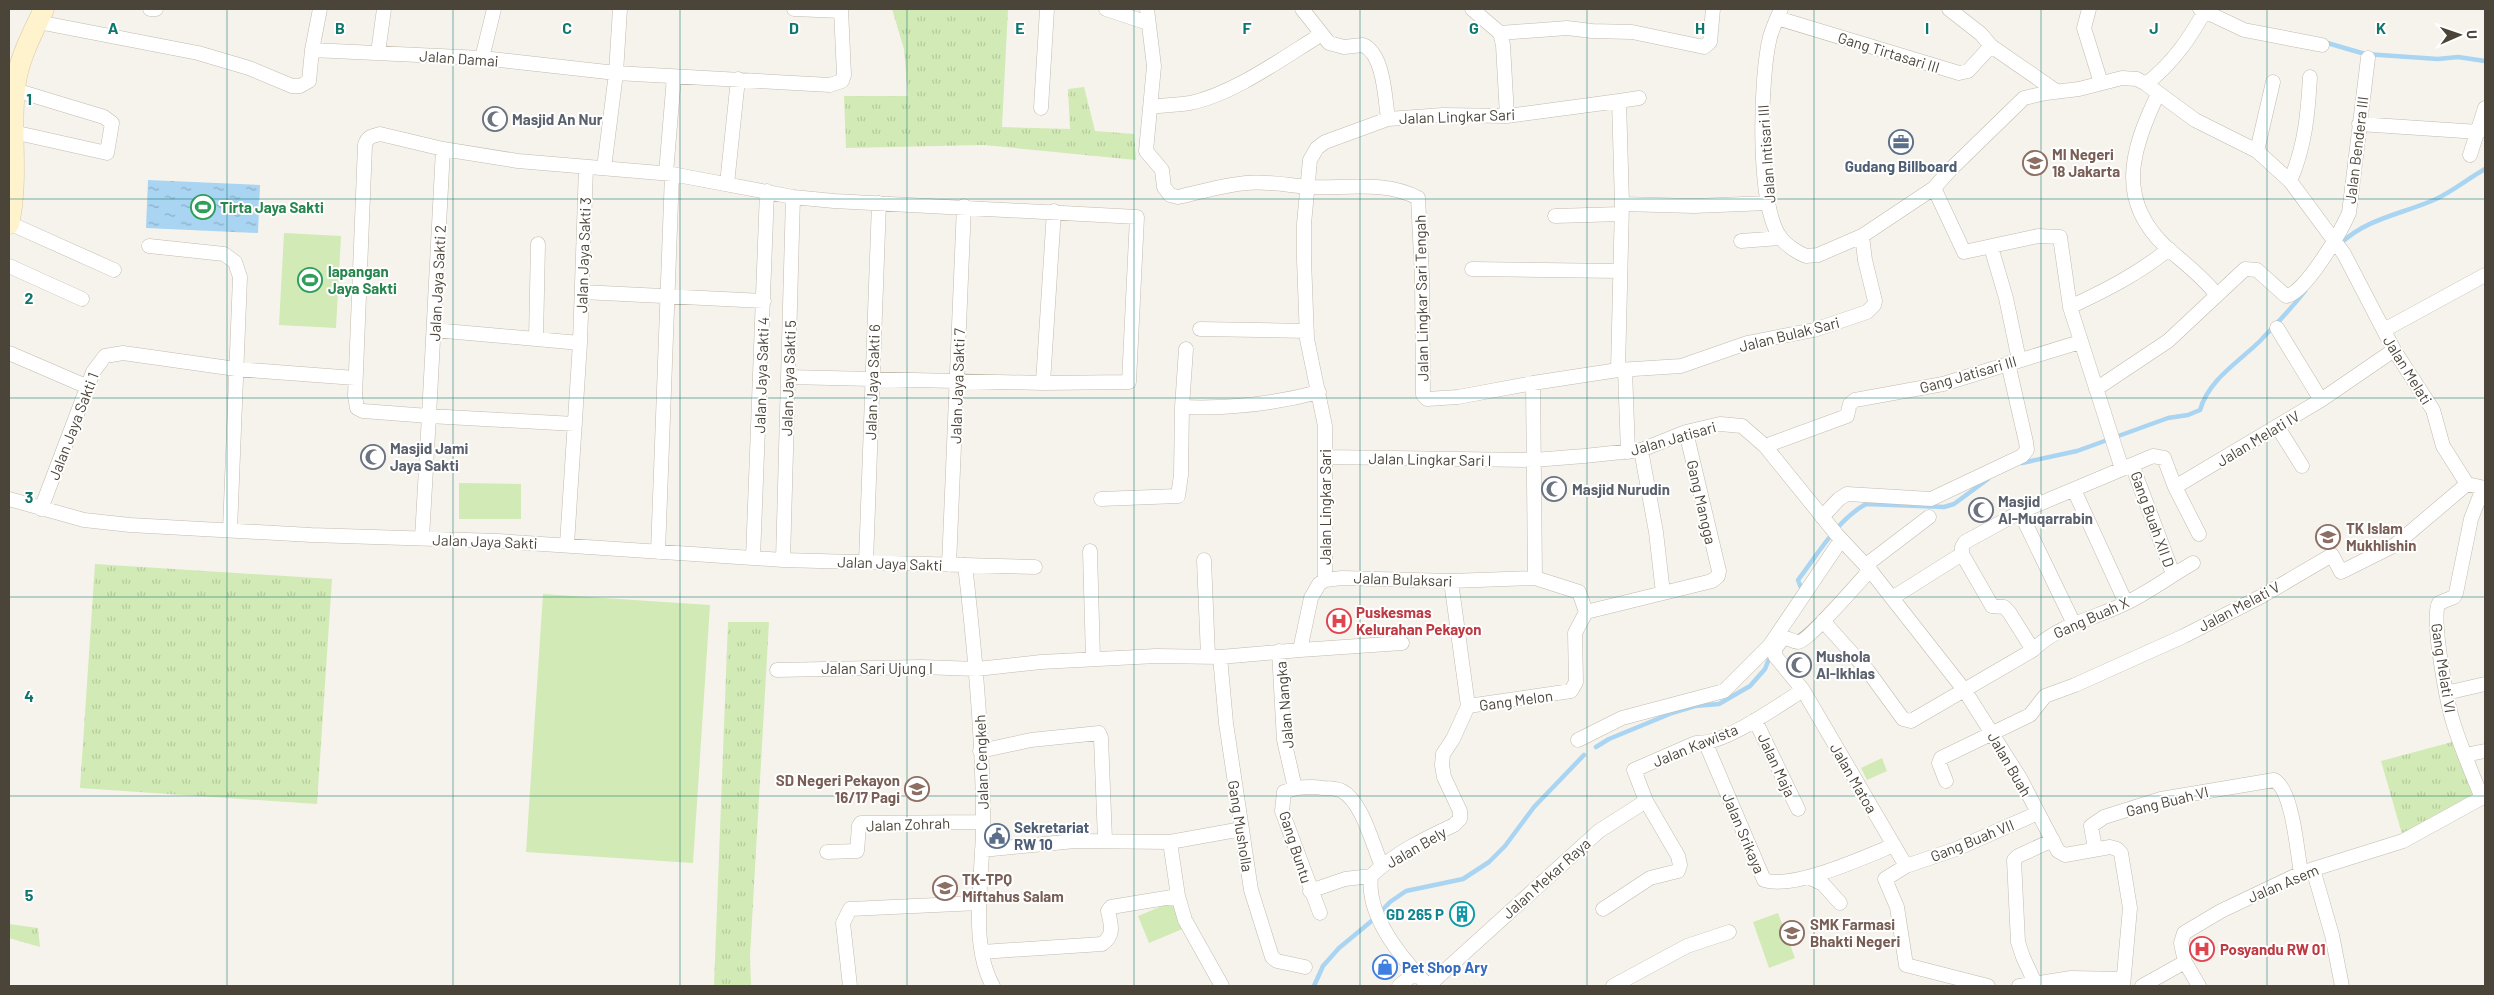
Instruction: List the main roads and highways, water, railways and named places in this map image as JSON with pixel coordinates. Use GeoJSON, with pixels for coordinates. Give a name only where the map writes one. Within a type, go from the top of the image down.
{"type":"FeatureCollection","features":[{"type":"Feature","properties":{"kind":"water","name":"Tirta Jaya Sakti"},"geometry":{"type":"Polygon","coordinates":[[[148,180],[260,185],[258,233],[146,228],[148,180]]]}},
{"type":"Feature","properties":{"kind":"waterway"},"geometry":{"type":"LineString","coordinates":[[2324,42],[2365,54],[2438,59],[2458,57],[2485,61]]}},
{"type":"Feature","properties":{"kind":"waterway"},"geometry":{"type":"LineString","coordinates":[[2340,244],[2351,235],[2374,222],[2442,196],[2485,169]]}},
{"type":"Feature","properties":{"kind":"waterway"},"geometry":{"type":"LineString","coordinates":[[2022,463],[2077,451],[2168,418],[2188,415],[2200,410],[2204,399],[2217,380],[2261,340],[2305,291]]}},
{"type":"Feature","properties":{"kind":"waterway"},"geometry":{"type":"LineString","coordinates":[[1802,590],[1798,580],[1821,549],[1837,528],[1866,504],[1944,507],[1954,504],[1988,479]]}},
{"type":"Feature","properties":{"kind":"waterway"},"geometry":{"type":"LineString","coordinates":[[1596,747],[1609,739],[1672,713],[1695,706],[1719,704],[1750,686],[1765,669],[1771,654]]}},
{"type":"Feature","properties":{"kind":"waterway"},"geometry":{"type":"LineString","coordinates":[[1314,986],[1323,966],[1339,948],[1374,919],[1390,902],[1406,891],[1463,879],[1489,862],[1505,846],[1534,807],[1584,755]]}},
{"type":"Feature","properties":{"kind":"place","name":"Masjid An Nur"},"geometry":{"type":"Point","coordinates":[495,119]}},
{"type":"Feature","properties":{"kind":"place","name":"Gudang Billboard"},"geometry":{"type":"Point","coordinates":[1901,142]}},
{"type":"Feature","properties":{"kind":"place","name":"MI Negeri 18 Jakarta"},"geometry":{"type":"Point","coordinates":[2035,163]}},
{"type":"Feature","properties":{"kind":"place","name":"Tirta Jaya Sakti"},"geometry":{"type":"Point","coordinates":[203,207]}},
{"type":"Feature","properties":{"kind":"place","name":"lapangan Jaya Sakti"},"geometry":{"type":"Point","coordinates":[310,280]}},
{"type":"Feature","properties":{"kind":"place","name":"Masjid Jami Jaya Sakti"},"geometry":{"type":"Point","coordinates":[373,457]}},
{"type":"Feature","properties":{"kind":"place","name":"Masjid Nurudin"},"geometry":{"type":"Point","coordinates":[1554,489]}},
{"type":"Feature","properties":{"kind":"place","name":"Masjid Al-Muqarrabin"},"geometry":{"type":"Point","coordinates":[1981,510]}},
{"type":"Feature","properties":{"kind":"place","name":"TK Islam Mukhlishin"},"geometry":{"type":"Point","coordinates":[2328,537]}},
{"type":"Feature","properties":{"kind":"place","name":"Puskesmas Kelurahan Pekayon"},"geometry":{"type":"Point","coordinates":[1339,621]}},
{"type":"Feature","properties":{"kind":"place","name":"Mushola Al-Ikhlas"},"geometry":{"type":"Point","coordinates":[1799,665]}},
{"type":"Feature","properties":{"kind":"place","name":"SD Negeri Pekayon 16/17 Pagi"},"geometry":{"type":"Point","coordinates":[917,789]}},
{"type":"Feature","properties":{"kind":"place","name":"Sekretariat RW 10"},"geometry":{"type":"Point","coordinates":[997,836]}},
{"type":"Feature","properties":{"kind":"place","name":"TK-TPQ Miftahus Salam"},"geometry":{"type":"Point","coordinates":[945,888]}},
{"type":"Feature","properties":{"kind":"place","name":"GD 265 P"},"geometry":{"type":"Point","coordinates":[1462,914]}},
{"type":"Feature","properties":{"kind":"place","name":"SMK Farmasi Bhakti Negeri"},"geometry":{"type":"Point","coordinates":[1792,933]}},
{"type":"Feature","properties":{"kind":"place","name":"Posyandu RW 01"},"geometry":{"type":"Point","coordinates":[2202,949]}},
{"type":"Feature","properties":{"kind":"place","name":"Pet Shop Ary"},"geometry":{"type":"Point","coordinates":[1385,967]}}]}
